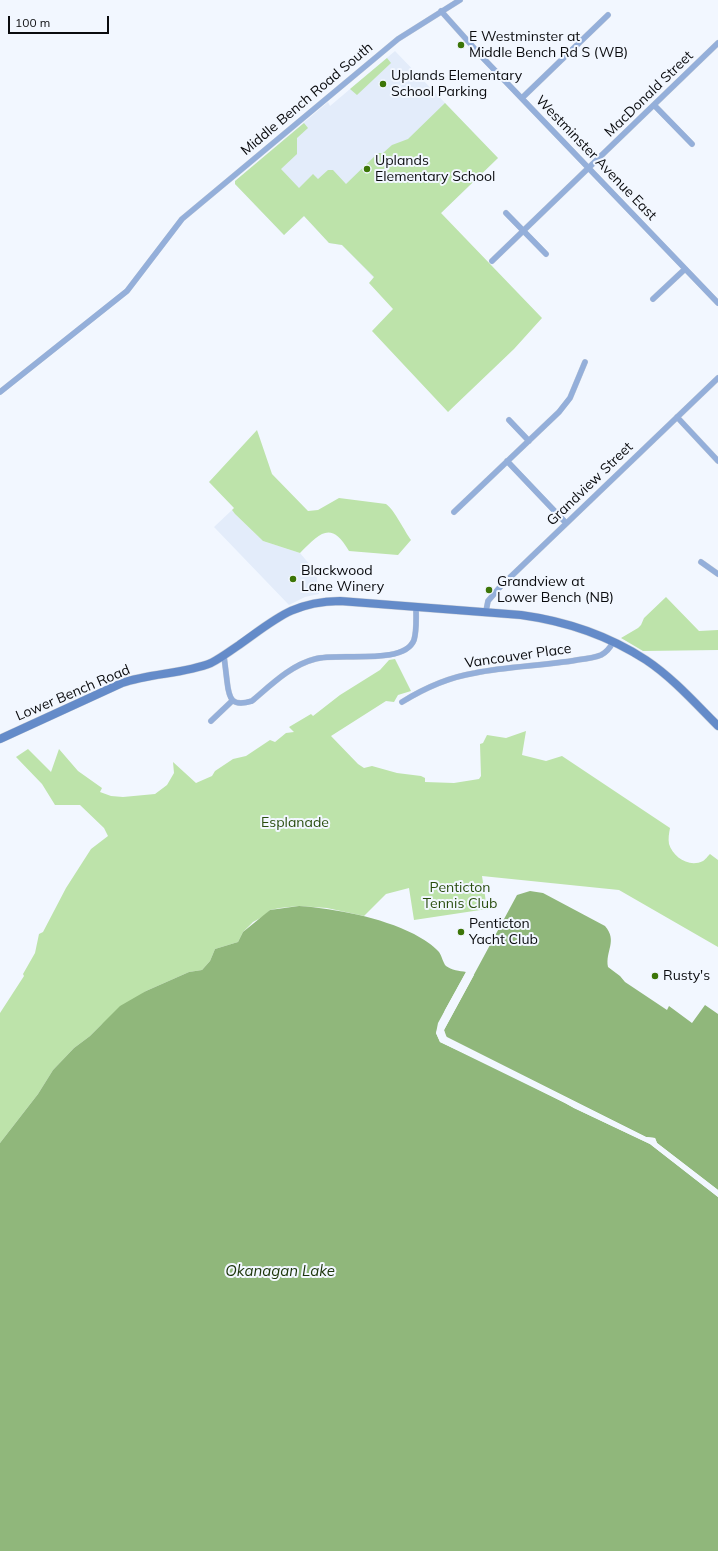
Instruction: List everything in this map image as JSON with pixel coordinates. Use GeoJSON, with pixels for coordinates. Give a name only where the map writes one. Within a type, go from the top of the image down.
{"type":"FeatureCollection","features":[{"type":"Feature","properties":{"kind":"street","name":"Middle Bench Road South"},"geometry":{"type":"LineString","coordinates":[[0,392],[127,291],[182,219],[387,47],[409,31],[460,0]]}},
{"type":"Feature","properties":{"kind":"street","name":"Westminster Avenue East"},"geometry":{"type":"LineString","coordinates":[[441,11],[483,58],[718,303]]}},
{"type":"Feature","properties":{"kind":"street"},"geometry":{"type":"LineString","coordinates":[[522,98],[608,15]]}},
{"type":"Feature","properties":{"kind":"street","name":"MacDonald Street"},"geometry":{"type":"LineString","coordinates":[[492,261],[718,44]]}},
{"type":"Feature","properties":{"kind":"street"},"geometry":{"type":"LineString","coordinates":[[654,105],[692,144]]}},
{"type":"Feature","properties":{"kind":"street"},"geometry":{"type":"LineString","coordinates":[[506,213],[546,254]]}},
{"type":"Feature","properties":{"kind":"street"},"geometry":{"type":"LineString","coordinates":[[654,299],[685,269]]}},
{"type":"Feature","properties":{"kind":"street"},"geometry":{"type":"LineString","coordinates":[[454,512],[564,405],[575,388],[585,362]]}},
{"type":"Feature","properties":{"kind":"street","name":"Grandview Street"},"geometry":{"type":"LineString","coordinates":[[486,611],[488,601],[500,587],[718,378]]}},
{"type":"Feature","properties":{"kind":"street"},"geometry":{"type":"LineString","coordinates":[[677,417],[718,461]]}},
{"type":"Feature","properties":{"kind":"street"},"geometry":{"type":"LineString","coordinates":[[509,420],[529,440]]}},
{"type":"Feature","properties":{"kind":"street"},"geometry":{"type":"LineString","coordinates":[[507,461],[566,523]]}},
{"type":"Feature","properties":{"kind":"street"},"geometry":{"type":"LineString","coordinates":[[701,562],[718,574]]}},
{"type":"Feature","properties":{"kind":"street","name":"Lower Bench Road"},"geometry":{"type":"LineString","coordinates":[[0,739],[122,683],[203,665],[224,656],[279,617],[302,606],[326,601],[486,611],[541,617],[573,626],[613,642],[654,666],[674,682],[718,726]]}},
{"type":"Feature","properties":{"kind":"street"},"geometry":{"type":"LineString","coordinates":[[224,656],[228,694],[232,701],[237,703],[252,701],[291,670],[315,659],[336,656],[382,656],[403,651],[413,641],[416,607]]}},
{"type":"Feature","properties":{"kind":"street","name":"Vancouver Place"},"geometry":{"type":"LineString","coordinates":[[402,702],[414,695],[445,682],[473,673],[506,668],[556,664],[598,656],[606,652],[613,642]]}},
{"type":"Feature","properties":{"kind":"street"},"geometry":{"type":"LineString","coordinates":[[211,721],[232,701]]}},
{"type":"Feature","properties":{"kind":"shaded area","name":"Uplands Elementary School"},"geometry":{"type":"Polygon","coordinates":[[[395,51],[498,158],[374,278],[342,245],[329,243],[304,216],[284,235],[235,184],[235,181],[328,102],[330,106],[395,51]]]}},
{"type":"Feature","properties":{"kind":"shaded area"},"geometry":{"type":"Polygon","coordinates":[[[232,510],[263,541],[300,553],[316,572],[319,594],[305,597],[289,605],[214,527],[232,510]]]}},
{"type":"Feature","properties":{"kind":"green space"},"geometry":{"type":"Polygon","coordinates":[[[387,58],[391,63],[357,95],[350,89],[387,58]]]}},
{"type":"Feature","properties":{"kind":"green space"},"geometry":{"type":"Polygon","coordinates":[[[445,103],[498,158],[441,213],[542,318],[514,349],[448,412],[372,331],[393,309],[369,283],[374,277],[342,245],[329,243],[304,216],[284,235],[235,184],[235,181],[304,123],[308,128],[297,138],[297,154],[281,169],[299,188],[313,174],[318,179],[328,170],[333,170],[346,184],[378,153],[383,153],[392,145],[408,139],[445,103]]]}},
{"type":"Feature","properties":{"kind":"green space"},"geometry":{"type":"Polygon","coordinates":[[[257,430],[272,474],[308,511],[318,510],[339,498],[386,504],[396,515],[411,540],[398,555],[349,551],[337,535],[331,533],[320,535],[300,553],[263,541],[235,514],[232,510],[234,508],[209,482],[257,430]]]}},
{"type":"Feature","properties":{"kind":"green space"},"geometry":{"type":"Polygon","coordinates":[[[666,597],[699,631],[718,630],[718,650],[643,651],[621,638],[638,628],[644,618],[666,597]]]}},
{"type":"Feature","properties":{"kind":"green space","name":"Esplanade"},"geometry":{"type":"Polygon","coordinates":[[[395,659],[411,691],[398,695],[394,702],[386,701],[331,736],[358,764],[364,768],[372,766],[397,773],[421,776],[425,778],[425,782],[454,783],[479,779],[481,776],[480,744],[483,743],[487,735],[506,738],[526,731],[522,755],[546,761],[562,756],[670,828],[669,844],[674,853],[682,860],[698,863],[710,854],[718,860],[718,947],[619,890],[482,876],[487,909],[414,920],[409,888],[386,894],[364,916],[327,908],[299,906],[270,910],[264,916],[253,922],[243,932],[238,942],[215,949],[210,961],[202,970],[189,972],[146,991],[101,1025],[90,1036],[74,1048],[53,1070],[38,1094],[0,1143],[0,1013],[24,976],[23,974],[35,953],[39,934],[43,932],[66,888],[91,849],[108,836],[104,828],[80,805],[55,805],[42,784],[16,757],[28,749],[51,772],[59,749],[78,771],[102,788],[100,792],[111,796],[123,797],[155,794],[167,785],[174,773],[173,762],[196,783],[212,776],[215,771],[233,759],[246,756],[270,740],[275,742],[286,733],[294,732],[289,727],[311,714],[313,716],[340,695],[380,670],[389,660],[395,659]]]}},
{"type":"Feature","properties":{"kind":"water"},"geometry":{"type":"Polygon","coordinates":[[[530,891],[543,893],[605,926],[611,936],[608,967],[625,982],[667,1010],[669,1006],[692,1023],[705,1005],[718,1014],[718,1190],[657,1143],[655,1138],[646,1137],[445,1036],[444,1030],[517,895],[530,891]]]}},
{"type":"Feature","properties":{"kind":"water","name":"Okanagan Lake"},"geometry":{"type":"Polygon","coordinates":[[[299,906],[328,909],[373,918],[401,928],[428,942],[439,952],[446,966],[466,972],[445,1010],[436,1033],[440,1042],[650,1144],[718,1197],[718,1551],[0,1551],[0,1143],[38,1094],[53,1070],[74,1048],[90,1036],[120,1006],[146,991],[189,972],[202,970],[210,961],[215,949],[238,942],[243,932],[270,910],[299,906]]]}},
{"type":"Feature","properties":{"kind":"pier"},"geometry":{"type":"Polygon","coordinates":[[[466,972],[468,973],[440,1024],[439,1033],[442,1040],[651,1142],[718,1195],[718,1197],[650,1144],[440,1042],[436,1033],[438,1023],[466,972]]]}},
{"type":"Feature","properties":{"kind":"pier"},"geometry":{"type":"Polygon","coordinates":[[[472,975],[474,975],[444,1030],[447,1038],[646,1137],[655,1138],[657,1143],[718,1190],[718,1192],[656,1145],[654,1140],[645,1139],[446,1040],[443,1037],[442,1029],[472,975]]]}},
{"type":"Feature","properties":{"kind":"place","name":"E Westminster at Middle Bench Rd S (WB)"},"geometry":{"type":"Point","coordinates":[461,45]}},
{"type":"Feature","properties":{"kind":"place","name":"Uplands Elementary School Parking"},"geometry":{"type":"Point","coordinates":[383,84]}},
{"type":"Feature","properties":{"kind":"place","name":"Uplands Elementary School"},"geometry":{"type":"Point","coordinates":[367,169]}},
{"type":"Feature","properties":{"kind":"place","name":"Blackwood Lane Winery"},"geometry":{"type":"Point","coordinates":[293,579]}},
{"type":"Feature","properties":{"kind":"place","name":"Grandview at Lower Bench (NB)"},"geometry":{"type":"Point","coordinates":[489,590]}},
{"type":"Feature","properties":{"kind":"place","name":"Penticton Yacht Club"},"geometry":{"type":"Point","coordinates":[461,932]}},
{"type":"Feature","properties":{"kind":"place","name":"Rusty's"},"geometry":{"type":"Point","coordinates":[655,976]}},
{"type":"Feature","properties":{"kind":"park label","name":"Penticton Tennis Club"},"geometry":{"type":"Point","coordinates":[460,896]}}]}
